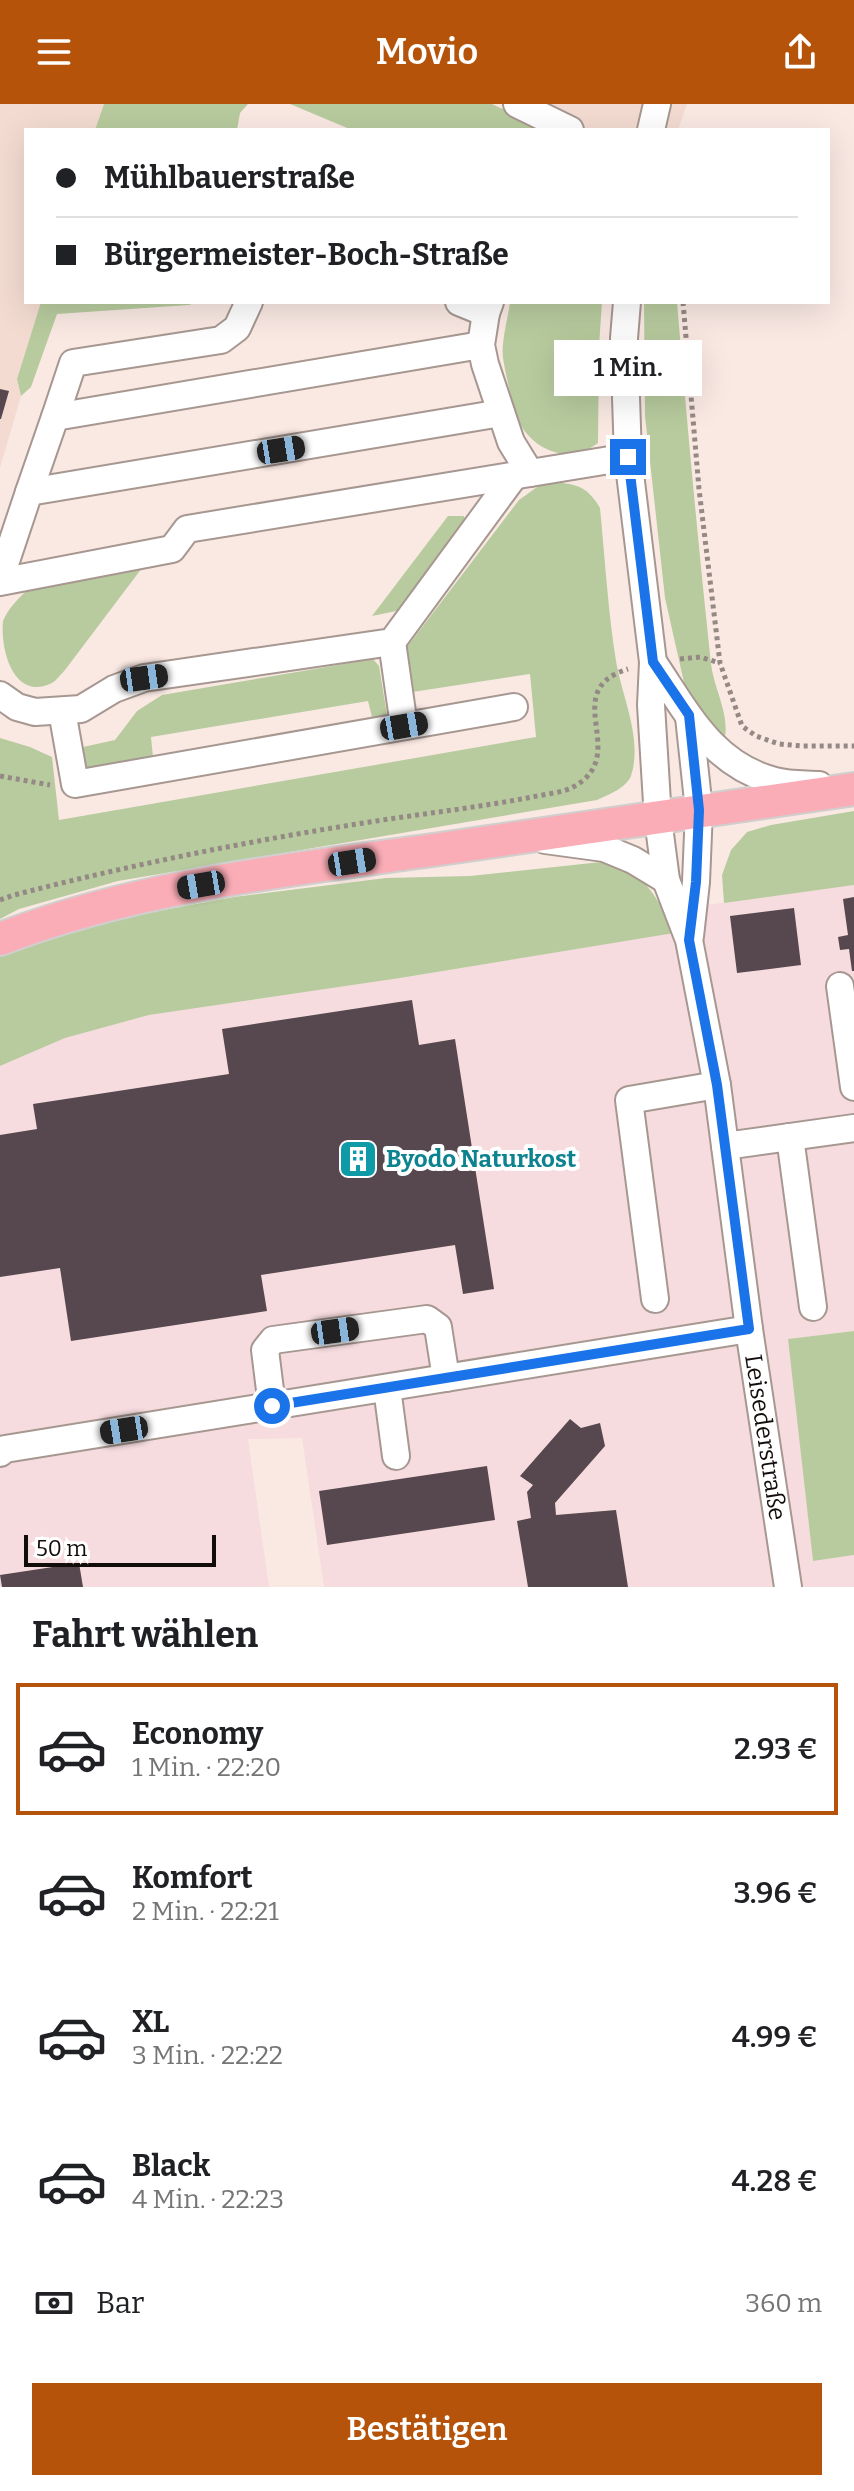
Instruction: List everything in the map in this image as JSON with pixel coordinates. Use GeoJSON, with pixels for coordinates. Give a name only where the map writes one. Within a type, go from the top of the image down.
{"type":"FeatureCollection","features":[{"type":"Feature","properties":{"kind":"main road"},"geometry":{"type":"LineString","coordinates":[[0,939],[84,910],[170,891],[854,789]]}},
{"type":"Feature","properties":{"kind":"street"},"geometry":{"type":"LineString","coordinates":[[517,104],[566,128]]}},
{"type":"Feature","properties":{"kind":"street"},"geometry":{"type":"LineString","coordinates":[[651,128],[657,104]]}},
{"type":"Feature","properties":{"kind":"street"},"geometry":{"type":"LineString","coordinates":[[248,304],[237,328],[221,340],[73,363],[0,581],[172,549],[187,529],[628,457]]}},
{"type":"Feature","properties":{"kind":"street","name":"Leisederstraße"},"geometry":{"type":"LineString","coordinates":[[627,304],[624,338],[628,457],[653,662],[651,705],[658,819],[666,880],[689,940],[717,1085],[749,1329],[788,1587]]}},
{"type":"Feature","properties":{"kind":"street"},"geometry":{"type":"LineString","coordinates":[[488,308],[481,345],[522,474]]}},
{"type":"Feature","properties":{"kind":"street"},"geometry":{"type":"LineString","coordinates":[[55,417],[481,345]]}},
{"type":"Feature","properties":{"kind":"street"},"geometry":{"type":"LineString","coordinates":[[29,492],[501,413]]}},
{"type":"Feature","properties":{"kind":"street"},"geometry":{"type":"LineString","coordinates":[[0,695],[17,707],[35,712],[81,709],[114,689],[144,678],[392,642],[522,474]]}},
{"type":"Feature","properties":{"kind":"street"},"geometry":{"type":"LineString","coordinates":[[392,642],[404,726]]}},
{"type":"Feature","properties":{"kind":"street"},"geometry":{"type":"LineString","coordinates":[[653,662],[707,740],[726,758],[745,770],[777,782],[854,789]]}},
{"type":"Feature","properties":{"kind":"street"},"geometry":{"type":"LineString","coordinates":[[62,711],[75,784],[514,707]]}},
{"type":"Feature","properties":{"kind":"street"},"geometry":{"type":"LineString","coordinates":[[689,715],[699,810],[696,882],[689,940]]}},
{"type":"Feature","properties":{"kind":"street"},"geometry":{"type":"LineString","coordinates":[[526,837],[604,848],[633,860],[666,880]]}},
{"type":"Feature","properties":{"kind":"street"},"geometry":{"type":"LineString","coordinates":[[840,986],[854,1087]]}},
{"type":"Feature","properties":{"kind":"street"},"geometry":{"type":"LineString","coordinates":[[655,1299],[629,1100],[717,1085]]}},
{"type":"Feature","properties":{"kind":"street"},"geometry":{"type":"LineString","coordinates":[[725,1146],[854,1128]]}},
{"type":"Feature","properties":{"kind":"street"},"geometry":{"type":"LineString","coordinates":[[790,1137],[813,1307]]}},
{"type":"Feature","properties":{"kind":"street"},"geometry":{"type":"LineString","coordinates":[[272,1406],[265,1350],[273,1340],[427,1319],[438,1327],[446,1378]]}},
{"type":"Feature","properties":{"kind":"street"},"geometry":{"type":"LineString","coordinates":[[0,1453],[5,1449],[749,1329]]}},
{"type":"Feature","properties":{"kind":"street"},"geometry":{"type":"LineString","coordinates":[[387,1388],[396,1456]]}},
{"type":"Feature","properties":{"kind":"path"},"geometry":{"type":"LineString","coordinates":[[683,304],[699,489],[720,663],[742,726],[756,736],[779,744],[854,746]]}},
{"type":"Feature","properties":{"kind":"path"},"geometry":{"type":"LineString","coordinates":[[0,900],[115,869],[225,846],[572,788],[590,774],[597,763],[599,749],[593,707],[600,686],[608,678],[653,662],[700,657],[720,663]]}},
{"type":"Feature","properties":{"kind":"path"},"geometry":{"type":"LineString","coordinates":[[0,776],[55,787],[75,784]]}},
{"type":"Feature","properties":{"kind":"shaded area"},"geometry":{"type":"Polygon","coordinates":[[[0,104],[104,104],[96,128],[24,128],[24,304],[40,304],[17,379],[21,396],[0,468],[0,104]]]}},
{"type":"Feature","properties":{"kind":"shaded area"},"geometry":{"type":"Polygon","coordinates":[[[535,104],[687,104],[679,128],[584,128],[535,104]]]}},
{"type":"Feature","properties":{"kind":"shaded area"},"geometry":{"type":"Polygon","coordinates":[[[854,885],[854,1331],[789,1339],[813,1561],[854,1555],[854,1587],[324,1587],[302,1438],[248,1439],[269,1587],[0,1587],[0,1066],[65,1038],[149,1015],[400,978],[688,930],[684,908],[854,885]]]}},
{"type":"Feature","properties":{"kind":"green space"},"geometry":{"type":"Polygon","coordinates":[[[104,104],[248,104],[240,113],[237,128],[96,128],[104,104]]]}},
{"type":"Feature","properties":{"kind":"green space"},"geometry":{"type":"Polygon","coordinates":[[[290,104],[492,104],[543,128],[347,128],[290,104]]]}},
{"type":"Feature","properties":{"kind":"green space"},"geometry":{"type":"Polygon","coordinates":[[[40,304],[192,304],[57,314],[31,387],[21,396],[17,379],[40,304]]]}},
{"type":"Feature","properties":{"kind":"green space"},"geometry":{"type":"Polygon","coordinates":[[[510,304],[602,304],[598,443],[577,453],[566,454],[545,448],[527,434],[520,424],[513,402],[503,358],[510,304]]]}},
{"type":"Feature","properties":{"kind":"green space"},"geometry":{"type":"Polygon","coordinates":[[[644,304],[677,304],[711,664],[724,712],[724,742],[709,729],[685,687],[665,598],[645,416],[644,304]]]}},
{"type":"Feature","properties":{"kind":"green space"},"geometry":{"type":"Polygon","coordinates":[[[544,482],[577,486],[589,494],[600,508],[613,642],[635,747],[631,776],[621,788],[597,800],[118,881],[19,909],[0,919],[0,738],[52,757],[59,820],[536,737],[530,674],[406,693],[407,647],[519,500],[544,482]]]}},
{"type":"Feature","properties":{"kind":"green space"},"geometry":{"type":"Polygon","coordinates":[[[448,516],[464,516],[466,524],[401,610],[372,616],[448,516]]]}},
{"type":"Feature","properties":{"kind":"green space"},"geometry":{"type":"Polygon","coordinates":[[[142,568],[55,681],[39,687],[19,679],[7,658],[3,621],[26,591],[142,568]]]}},
{"type":"Feature","properties":{"kind":"green space"},"geometry":{"type":"Polygon","coordinates":[[[373,659],[379,666],[387,715],[372,717],[368,701],[151,737],[153,757],[86,769],[81,764],[79,757],[83,747],[115,740],[137,711],[162,695],[373,659]]]}},
{"type":"Feature","properties":{"kind":"green space"},"geometry":{"type":"Polygon","coordinates":[[[854,811],[854,885],[724,903],[722,875],[731,850],[747,832],[854,811]]]}},
{"type":"Feature","properties":{"kind":"green space"},"geometry":{"type":"Polygon","coordinates":[[[601,862],[639,878],[655,896],[674,933],[149,1015],[65,1038],[0,1066],[0,957],[31,944],[126,917],[234,897],[386,878],[470,876],[601,862]]]}},
{"type":"Feature","properties":{"kind":"green space"},"geometry":{"type":"Polygon","coordinates":[[[854,1331],[854,1555],[813,1561],[788,1339],[854,1331]]]}},
{"type":"Feature","properties":{"kind":"building"},"geometry":{"type":"Polygon","coordinates":[[[0,389],[9,391],[1,419],[0,419],[0,389]]]}},
{"type":"Feature","properties":{"kind":"building"},"geometry":{"type":"Polygon","coordinates":[[[854,897],[852,971],[849,949],[840,950],[838,937],[848,935],[843,899],[854,897]]]}},
{"type":"Feature","properties":{"kind":"building"},"geometry":{"type":"Polygon","coordinates":[[[794,908],[801,965],[737,973],[730,916],[794,908]]]}},
{"type":"Feature","properties":{"kind":"building"},"geometry":{"type":"Polygon","coordinates":[[[412,1000],[419,1045],[455,1039],[494,1289],[463,1294],[455,1245],[261,1275],[267,1311],[71,1341],[60,1268],[0,1277],[0,1135],[37,1129],[33,1104],[229,1074],[222,1029],[412,1000]]]}},
{"type":"Feature","properties":{"kind":"building"},"geometry":{"type":"Polygon","coordinates":[[[570,1419],[581,1428],[600,1423],[605,1446],[555,1503],[556,1515],[616,1510],[628,1587],[528,1587],[517,1521],[531,1518],[527,1492],[533,1485],[520,1476],[570,1419]]]}},
{"type":"Feature","properties":{"kind":"building"},"geometry":{"type":"Polygon","coordinates":[[[487,1466],[495,1520],[327,1545],[319,1491],[487,1466]]]}},
{"type":"Feature","properties":{"kind":"building"},"geometry":{"type":"Polygon","coordinates":[[[79,1563],[83,1587],[2,1587],[0,1575],[79,1563]]]}},
{"type":"Feature","properties":{"kind":"place","name":"Byodo Naturkost"},"geometry":{"type":"Point","coordinates":[358,1159]}},
{"type":"Feature","properties":{"kind":"route"},"geometry":{"type":"LineString","coordinates":[[272,1406],[749,1329],[717,1085],[689,940],[696,882],[699,810],[689,715],[653,662],[628,457]]}}]}
